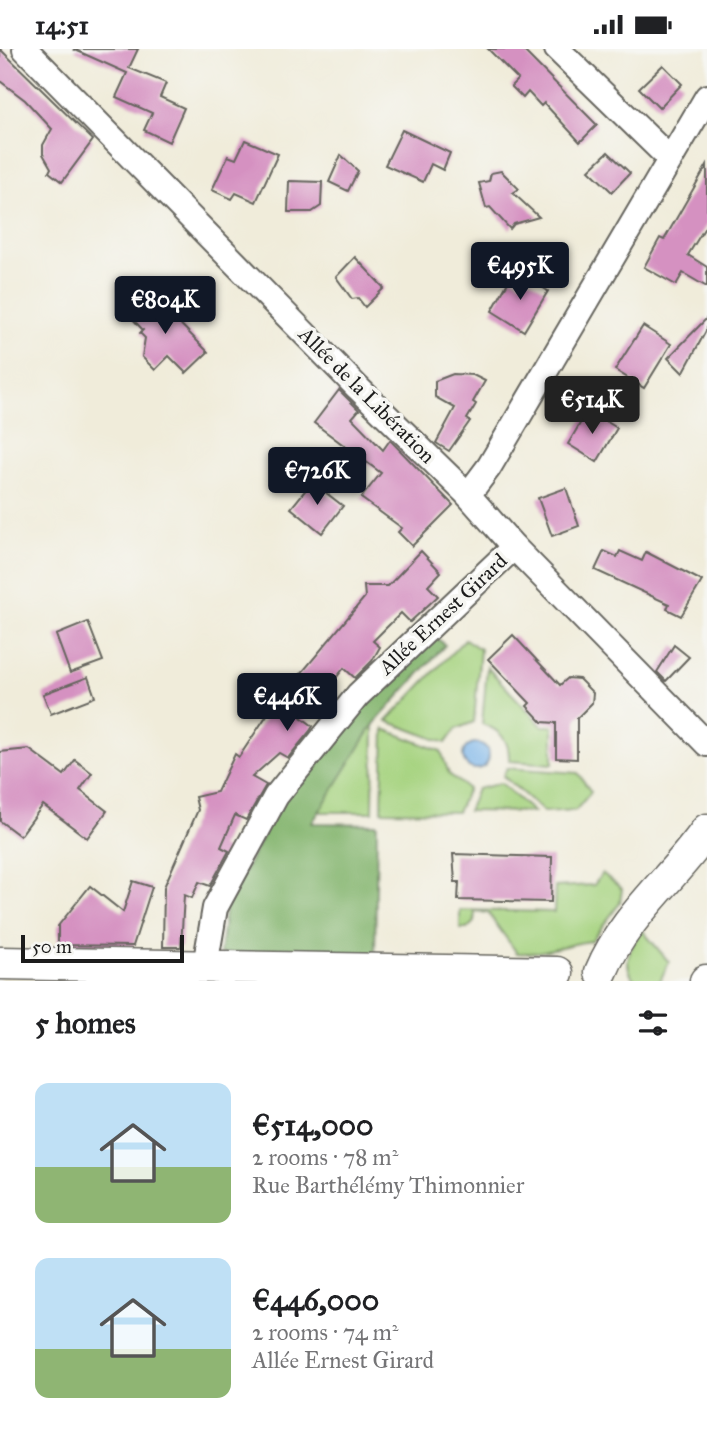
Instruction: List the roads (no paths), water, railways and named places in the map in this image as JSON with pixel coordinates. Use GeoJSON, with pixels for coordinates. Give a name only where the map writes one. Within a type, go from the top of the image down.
{"type":"FeatureCollection","features":[{"type":"Feature","properties":{"kind":"street","name":"Allée de la Libération"},"geometry":{"type":"LineString","coordinates":[[25,49],[358,388],[468,495],[514,547],[707,744]]}},
{"type":"Feature","properties":{"kind":"street"},"geometry":{"type":"LineString","coordinates":[[557,49],[670,159]]}},
{"type":"Feature","properties":{"kind":"street"},"geometry":{"type":"LineString","coordinates":[[468,495],[489,467],[707,97]]}},
{"type":"Feature","properties":{"kind":"street","name":"Allée Ernest Girard"},"geometry":{"type":"LineString","coordinates":[[205,966],[215,908],[276,796],[358,695],[514,547]]}},
{"type":"Feature","properties":{"kind":"street"},"geometry":{"type":"LineString","coordinates":[[0,963],[205,966],[552,977],[583,968],[608,976],[614,945],[650,896],[707,830]]}},
{"type":"Feature","properties":{"kind":"water"},"geometry":{"type":"Polygon","coordinates":[[[476,743],[485,747],[489,756],[485,765],[476,769],[467,765],[463,756],[467,747],[476,743]]]}}]}
